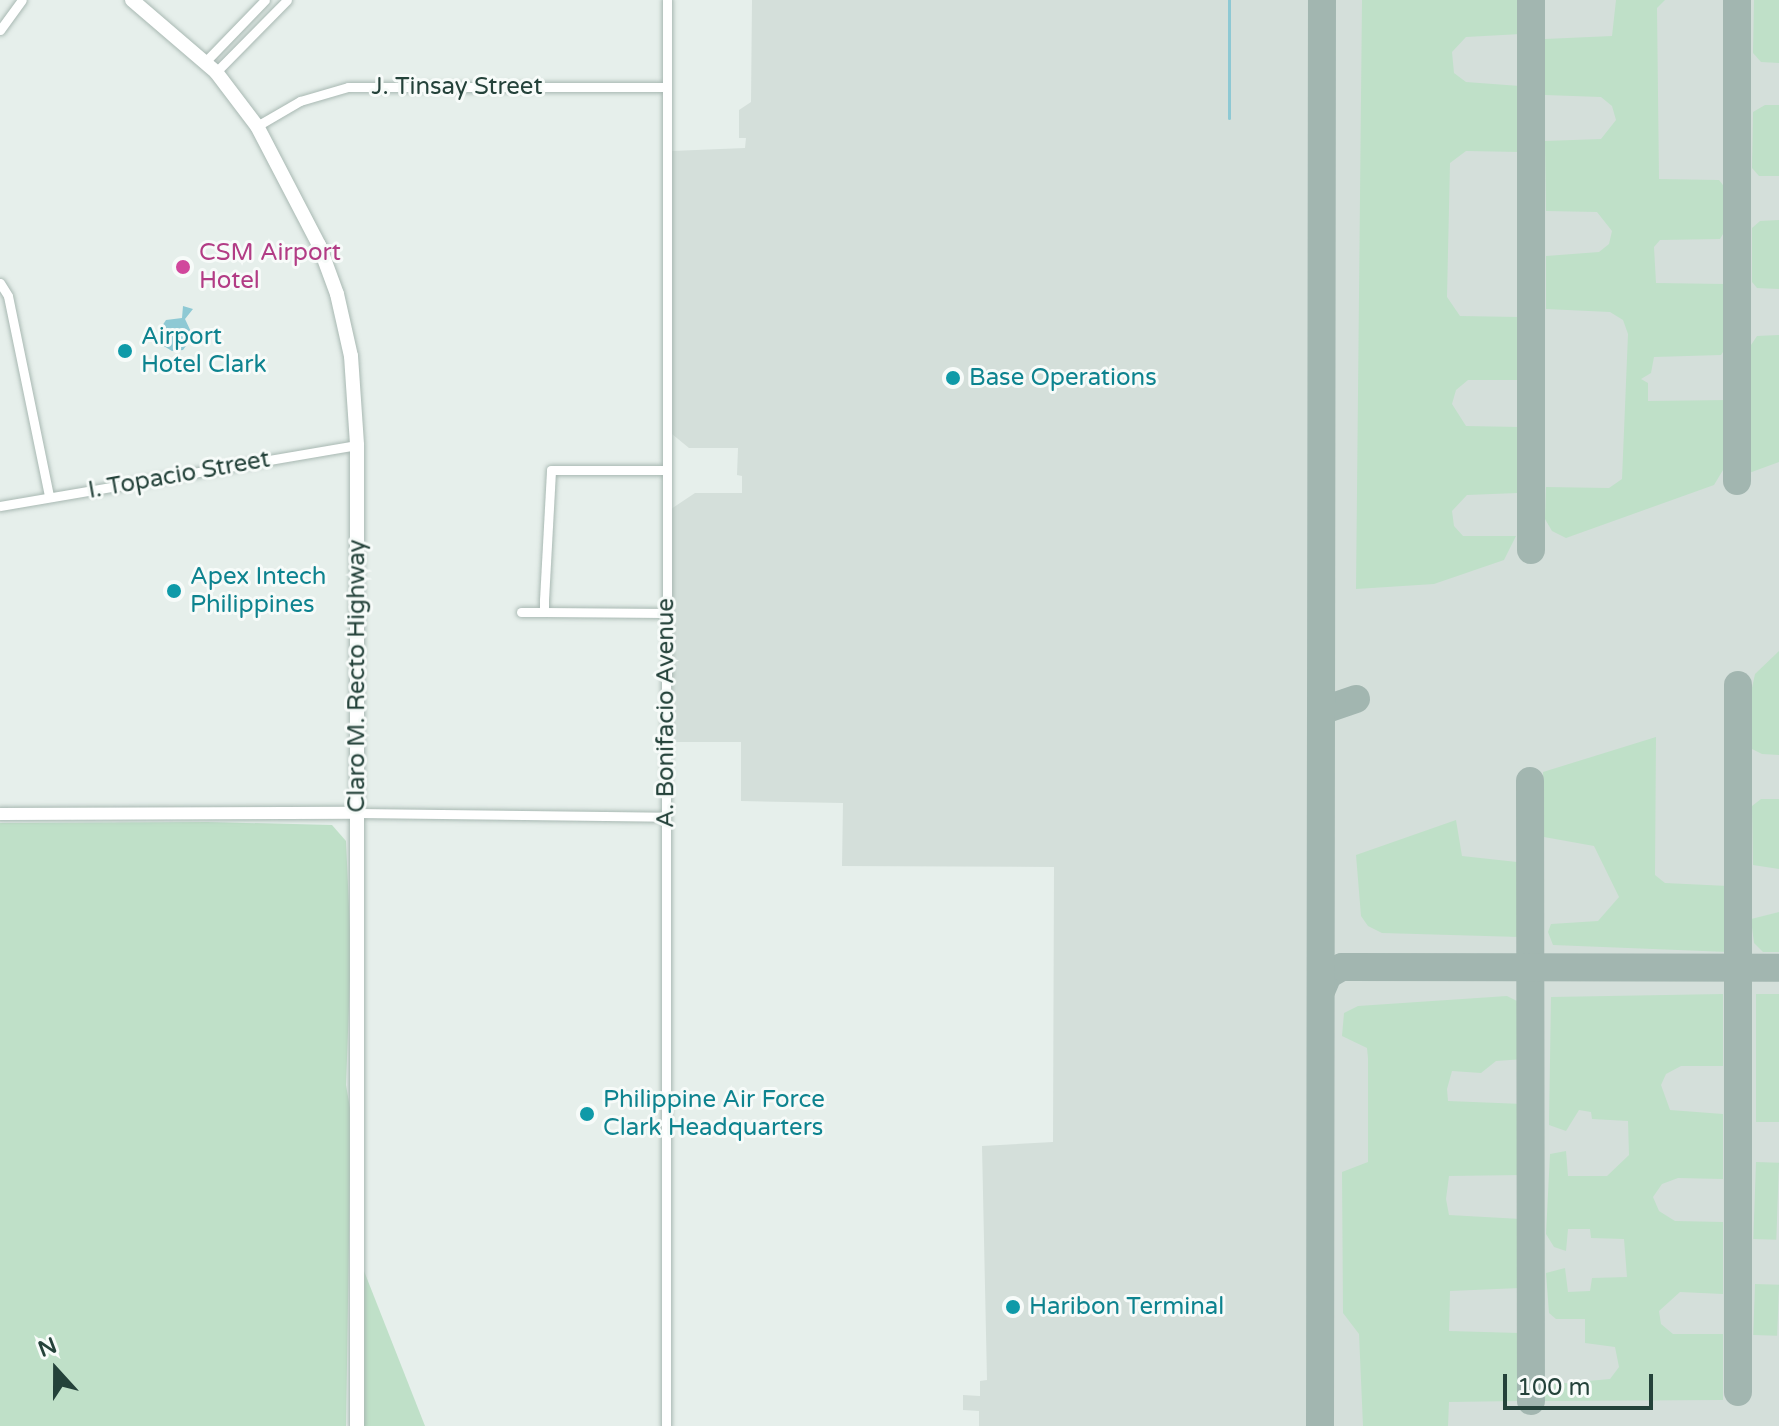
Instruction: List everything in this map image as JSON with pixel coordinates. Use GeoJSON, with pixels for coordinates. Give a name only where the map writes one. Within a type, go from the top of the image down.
{"type":"FeatureCollection","features":[{"type":"Feature","properties":{"kind":"main road","name":"Claro M. Recto Highway"},"geometry":{"type":"LineString","coordinates":[[132,0],[210,67],[257,126],[289,178],[337,294],[355,383],[357,1426]]}},
{"type":"Feature","properties":{"kind":"street"},"geometry":{"type":"LineString","coordinates":[[0,30],[22,0]]}},
{"type":"Feature","properties":{"kind":"street"},"geometry":{"type":"LineString","coordinates":[[210,67],[265,0]]}},
{"type":"Feature","properties":{"kind":"street"},"geometry":{"type":"LineString","coordinates":[[210,67],[287,0]]}},
{"type":"Feature","properties":{"kind":"street","name":"A. Bonifacio Avenue"},"geometry":{"type":"LineString","coordinates":[[666,1426],[667,0]]}},
{"type":"Feature","properties":{"kind":"street","name":"J. Tinsay Street"},"geometry":{"type":"LineString","coordinates":[[257,126],[300,101],[348,87],[667,87]]}},
{"type":"Feature","properties":{"kind":"street"},"geometry":{"type":"LineString","coordinates":[[0,283],[8,296],[49,496]]}},
{"type":"Feature","properties":{"kind":"street","name":"I. Topacio Street"},"geometry":{"type":"LineString","coordinates":[[0,506],[357,445]]}},
{"type":"Feature","properties":{"kind":"street"},"geometry":{"type":"LineString","coordinates":[[544,612],[548,473],[555,469],[667,470]]}},
{"type":"Feature","properties":{"kind":"street"},"geometry":{"type":"LineString","coordinates":[[521,612],[667,613]]}},
{"type":"Feature","properties":{"kind":"street"},"geometry":{"type":"LineString","coordinates":[[0,814],[357,813],[666,817]]}},
{"type":"Feature","properties":{"kind":"shaded area"},"geometry":{"type":"Polygon","coordinates":[[[752,0],[1779,0],[1779,1426],[979,1426],[979,1411],[963,1410],[963,1395],[980,1396],[980,1381],[987,1380],[982,1146],[1053,1142],[1054,867],[842,866],[843,803],[741,801],[741,742],[672,742],[671,509],[695,493],[742,493],[742,476],[737,475],[738,448],[689,448],[672,434],[672,151],[745,148],[746,138],[739,138],[739,110],[751,102],[752,0]]]}},
{"type":"Feature","properties":{"kind":"green space"},"geometry":{"type":"Polygon","coordinates":[[[1362,0],[1520,0],[1521,34],[1466,37],[1452,52],[1454,73],[1466,82],[1520,86],[1520,152],[1466,151],[1450,163],[1447,297],[1460,316],[1519,317],[1520,380],[1468,380],[1456,390],[1452,404],[1466,426],[1520,427],[1518,493],[1467,495],[1452,511],[1454,526],[1463,536],[1516,536],[1504,560],[1434,584],[1356,589],[1362,0]]]}},
{"type":"Feature","properties":{"kind":"green space"},"geometry":{"type":"Polygon","coordinates":[[[1616,0],[1665,0],[1657,8],[1659,179],[1719,180],[1726,189],[1726,229],[1720,239],[1660,240],[1654,247],[1656,283],[1725,284],[1727,346],[1721,355],[1654,357],[1651,373],[1641,379],[1648,383],[1648,401],[1728,400],[1726,465],[1714,485],[1566,538],[1552,531],[1545,519],[1546,487],[1609,488],[1622,479],[1628,334],[1623,320],[1610,312],[1546,309],[1546,256],[1599,252],[1609,244],[1612,231],[1597,212],[1546,211],[1545,141],[1601,139],[1616,120],[1612,106],[1601,97],[1545,95],[1545,39],[1612,36],[1616,0]]]}},
{"type":"Feature","properties":{"kind":"green space"},"geometry":{"type":"Polygon","coordinates":[[[1754,0],[1779,0],[1779,63],[1761,62],[1753,53],[1754,0]]]}},
{"type":"Feature","properties":{"kind":"green space"},"geometry":{"type":"Polygon","coordinates":[[[1765,105],[1779,105],[1779,176],[1759,176],[1752,168],[1753,112],[1765,105]]]}},
{"type":"Feature","properties":{"kind":"green space"},"geometry":{"type":"Polygon","coordinates":[[[1779,220],[1779,289],[1757,288],[1752,282],[1752,228],[1760,221],[1779,220]]]}},
{"type":"Feature","properties":{"kind":"green space"},"geometry":{"type":"Polygon","coordinates":[[[1779,335],[1779,462],[1749,473],[1751,345],[1757,336],[1779,335]]]}},
{"type":"Feature","properties":{"kind":"green space"},"geometry":{"type":"Polygon","coordinates":[[[1779,651],[1779,755],[1762,754],[1752,749],[1752,688],[1755,674],[1779,651]]]}},
{"type":"Feature","properties":{"kind":"green space"},"geometry":{"type":"Polygon","coordinates":[[[1656,737],[1655,875],[1665,883],[1728,886],[1728,952],[1553,945],[1548,932],[1551,924],[1598,921],[1619,897],[1594,846],[1544,837],[1543,772],[1656,737]]]}},
{"type":"Feature","properties":{"kind":"green space"},"geometry":{"type":"Polygon","coordinates":[[[1761,799],[1779,799],[1779,869],[1753,865],[1752,806],[1761,799]]]}},
{"type":"Feature","properties":{"kind":"green space"},"geometry":{"type":"Polygon","coordinates":[[[1456,820],[1462,856],[1517,862],[1520,937],[1382,933],[1368,926],[1361,916],[1356,855],[1456,820]]]}},
{"type":"Feature","properties":{"kind":"green space"},"geometry":{"type":"Polygon","coordinates":[[[0,823],[332,825],[346,841],[351,952],[346,1085],[351,1114],[346,1426],[0,1426],[0,823]]]}},
{"type":"Feature","properties":{"kind":"green space"},"geometry":{"type":"Polygon","coordinates":[[[1779,912],[1779,952],[1763,952],[1754,943],[1751,919],[1779,912]]]}},
{"type":"Feature","properties":{"kind":"green space"},"geometry":{"type":"Polygon","coordinates":[[[1723,994],[1723,1066],[1681,1066],[1666,1074],[1661,1085],[1670,1110],[1723,1114],[1723,1179],[1678,1178],[1662,1184],[1653,1197],[1659,1211],[1675,1221],[1723,1222],[1723,1294],[1680,1292],[1659,1311],[1661,1324],[1673,1334],[1723,1334],[1723,1400],[1543,1401],[1544,1385],[1610,1379],[1619,1367],[1615,1347],[1585,1343],[1585,1319],[1556,1319],[1549,1313],[1546,1273],[1565,1268],[1568,1292],[1590,1291],[1592,1278],[1627,1277],[1624,1239],[1591,1238],[1590,1229],[1568,1229],[1566,1251],[1554,1247],[1546,1234],[1550,1154],[1566,1151],[1568,1176],[1607,1176],[1629,1155],[1628,1121],[1592,1119],[1591,1112],[1579,1110],[1566,1131],[1549,1125],[1551,997],[1723,994]]]}},
{"type":"Feature","properties":{"kind":"green space"},"geometry":{"type":"Polygon","coordinates":[[[1756,994],[1779,994],[1779,1122],[1756,1122],[1756,994]]]}},
{"type":"Feature","properties":{"kind":"green space"},"geometry":{"type":"Polygon","coordinates":[[[1507,996],[1525,1005],[1524,1059],[1496,1061],[1481,1073],[1452,1071],[1447,1089],[1448,1101],[1523,1104],[1522,1175],[1449,1176],[1446,1199],[1449,1215],[1521,1219],[1520,1288],[1450,1291],[1449,1331],[1519,1333],[1518,1401],[1449,1402],[1448,1426],[1363,1426],[1359,1334],[1343,1313],[1342,1172],[1368,1162],[1368,1058],[1367,1048],[1342,1036],[1344,1013],[1358,1006],[1507,996]]]}},
{"type":"Feature","properties":{"kind":"green space"},"geometry":{"type":"Polygon","coordinates":[[[1756,1162],[1779,1163],[1776,1240],[1753,1239],[1756,1162]]]}},
{"type":"Feature","properties":{"kind":"green space"},"geometry":{"type":"Polygon","coordinates":[[[364,1271],[425,1426],[363,1426],[364,1271]]]}},
{"type":"Feature","properties":{"kind":"green space"},"geometry":{"type":"Polygon","coordinates":[[[1755,1284],[1779,1285],[1777,1336],[1753,1335],[1755,1284]]]}},
{"type":"Feature","properties":{"kind":"water"},"geometry":{"type":"Polygon","coordinates":[[[183,306],[193,309],[185,319],[193,336],[183,350],[172,351],[162,345],[160,329],[166,320],[182,318],[183,306]]]}},
{"type":"Feature","properties":{"kind":"waterway"},"geometry":{"type":"LineString","coordinates":[[1229,0],[1229,118]]}},
{"type":"Feature","properties":{"kind":"taxiway"},"geometry":{"type":"LineString","coordinates":[[1320,1426],[1322,0]]}},
{"type":"Feature","properties":{"kind":"taxiway"},"geometry":{"type":"LineString","coordinates":[[1531,0],[1531,550]]}},
{"type":"Feature","properties":{"kind":"taxiway"},"geometry":{"type":"LineString","coordinates":[[1737,0],[1737,481]]}},
{"type":"Feature","properties":{"kind":"taxiway"},"geometry":{"type":"LineString","coordinates":[[1738,685],[1738,1392]]}},
{"type":"Feature","properties":{"kind":"taxiway"},"geometry":{"type":"LineString","coordinates":[[1321,711],[1356,699]]}},
{"type":"Feature","properties":{"kind":"taxiway"},"geometry":{"type":"LineString","coordinates":[[1530,781],[1531,1401]]}},
{"type":"Feature","properties":{"kind":"taxiway"},"geometry":{"type":"LineString","coordinates":[[1322,989],[1328,975],[1342,967],[1779,968]]}},
{"type":"Feature","properties":{"kind":"place","name":"CSM Airport Hotel"},"geometry":{"type":"Point","coordinates":[183,267]}},
{"type":"Feature","properties":{"kind":"place","name":"Airport Hotel Clark"},"geometry":{"type":"Point","coordinates":[125,351]}},
{"type":"Feature","properties":{"kind":"place","name":"Base Operations"},"geometry":{"type":"Point","coordinates":[953,378]}},
{"type":"Feature","properties":{"kind":"place","name":"Apex Intech Philippines"},"geometry":{"type":"Point","coordinates":[174,591]}},
{"type":"Feature","properties":{"kind":"place","name":"Philippine Air Force Clark Headquarters"},"geometry":{"type":"Point","coordinates":[587,1114]}},
{"type":"Feature","properties":{"kind":"place","name":"Haribon Terminal"},"geometry":{"type":"Point","coordinates":[1013,1307]}}]}
